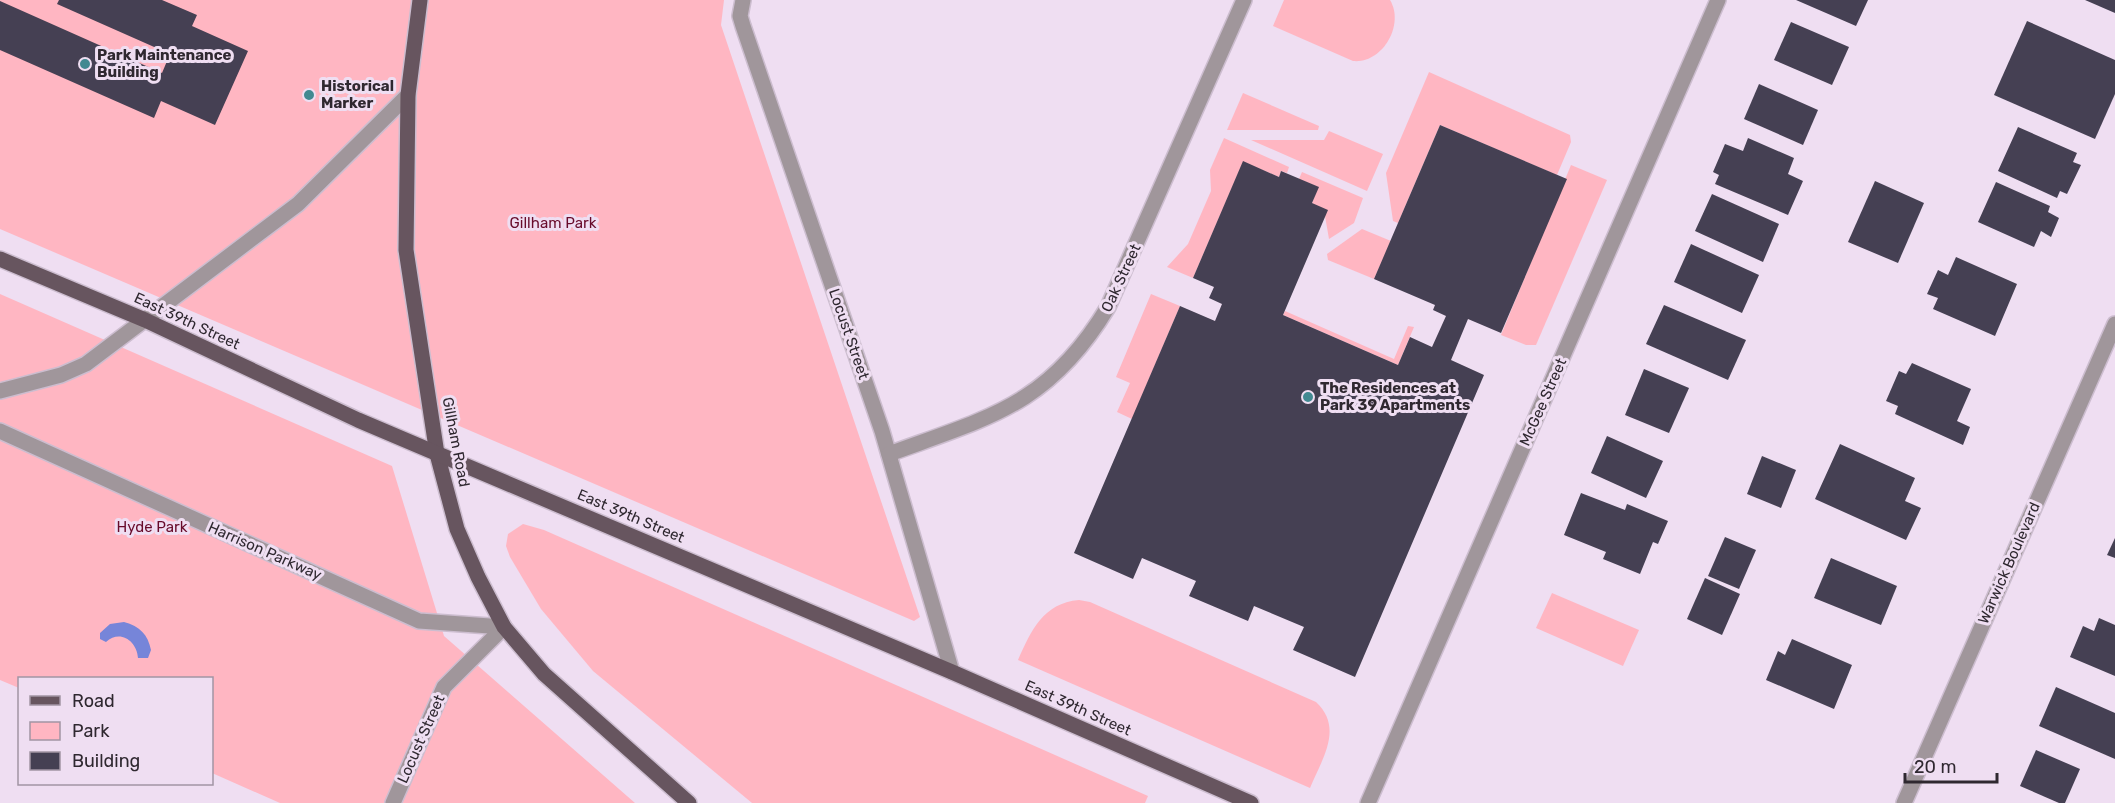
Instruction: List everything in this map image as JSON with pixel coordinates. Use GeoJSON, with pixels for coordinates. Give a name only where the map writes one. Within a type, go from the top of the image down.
{"type":"FeatureCollection","features":[{"type":"Feature","properties":{"kind":"main road","name":"Gillham Road"},"geometry":{"type":"LineString","coordinates":[[420,0],[408,95],[406,250],[437,454],[457,529],[478,578],[504,627],[544,674],[689,803]]}},
{"type":"Feature","properties":{"kind":"main road","name":"East 39th Street"},"geometry":{"type":"LineString","coordinates":[[0,259],[145,320],[437,454],[952,672],[1251,803]]}},
{"type":"Feature","properties":{"kind":"street","name":"Locust Street"},"geometry":{"type":"LineString","coordinates":[[743,0],[740,16],[743,26],[889,454],[952,672]]}},
{"type":"Feature","properties":{"kind":"street","name":"Oak Street"},"geometry":{"type":"LineString","coordinates":[[889,454],[981,422],[1013,406],[1040,387],[1078,352],[1108,307],[1244,0]]}},
{"type":"Feature","properties":{"kind":"street","name":"McGee Street"},"geometry":{"type":"LineString","coordinates":[[1368,803],[1718,0]]}},
{"type":"Feature","properties":{"kind":"street"},"geometry":{"type":"LineString","coordinates":[[0,392],[61,375],[86,364],[298,204],[408,95]]}},
{"type":"Feature","properties":{"kind":"street","name":"Warwick Boulevard"},"geometry":{"type":"LineString","coordinates":[[1904,803],[2115,324]]}},
{"type":"Feature","properties":{"kind":"street","name":"Harrison Parkway"},"geometry":{"type":"LineString","coordinates":[[0,431],[419,621],[504,627]]}},
{"type":"Feature","properties":{"kind":"street","name":"Locust Street"},"geometry":{"type":"LineString","coordinates":[[393,803],[444,687],[504,627]]}},
{"type":"Feature","properties":{"kind":"green space","name":"Gillham Park"},"geometry":{"type":"Polygon","coordinates":[[[0,0],[724,0],[721,25],[920,617],[914,621],[0,229],[0,0]]]}},
{"type":"Feature","properties":{"kind":"green space"},"geometry":{"type":"Polygon","coordinates":[[[1284,0],[1390,0],[1395,20],[1393,31],[1381,50],[1373,56],[1353,61],[1273,26],[1284,0]]]}},
{"type":"Feature","properties":{"kind":"green space"},"geometry":{"type":"Polygon","coordinates":[[[1429,72],[1570,135],[1571,142],[1557,175],[1440,125],[1398,223],[1393,221],[1386,173],[1429,72]]]}},
{"type":"Feature","properties":{"kind":"green space"},"geometry":{"type":"Polygon","coordinates":[[[1243,93],[1319,126],[1318,130],[1227,130],[1243,93]]]}},
{"type":"Feature","properties":{"kind":"green space"},"geometry":{"type":"Polygon","coordinates":[[[1329,131],[1383,154],[1367,191],[1251,140],[1324,140],[1329,131]]]}},
{"type":"Feature","properties":{"kind":"green space"},"geometry":{"type":"Polygon","coordinates":[[[1224,138],[1289,167],[1287,173],[1281,171],[1279,177],[1243,162],[1193,278],[1167,267],[1188,244],[1211,191],[1210,170],[1224,138]]]}},
{"type":"Feature","properties":{"kind":"green space"},"geometry":{"type":"Polygon","coordinates":[[[1571,165],[1607,180],[1536,345],[1526,345],[1501,335],[1571,165]]]}},
{"type":"Feature","properties":{"kind":"green space"},"geometry":{"type":"Polygon","coordinates":[[[1302,172],[1363,198],[1354,223],[1329,239],[1325,216],[1312,203],[1318,187],[1299,179],[1302,172]]]}},
{"type":"Feature","properties":{"kind":"green space"},"geometry":{"type":"Polygon","coordinates":[[[1362,229],[1391,241],[1374,279],[1328,260],[1327,254],[1362,229]]]}},
{"type":"Feature","properties":{"kind":"green space","name":"Hyde Park"},"geometry":{"type":"Polygon","coordinates":[[[0,294],[392,466],[444,636],[635,803],[280,803],[213,773],[213,677],[18,677],[18,688],[0,680],[0,294]]]}},
{"type":"Feature","properties":{"kind":"green space"},"geometry":{"type":"Polygon","coordinates":[[[1151,294],[1180,306],[1132,419],[1117,412],[1130,383],[1116,377],[1151,294]]]}},
{"type":"Feature","properties":{"kind":"green space"},"geometry":{"type":"Polygon","coordinates":[[[1285,311],[1394,359],[1408,326],[1414,327],[1398,365],[1283,315],[1285,311]]]}},
{"type":"Feature","properties":{"kind":"green space"},"geometry":{"type":"Polygon","coordinates":[[[523,524],[544,530],[1148,796],[1145,803],[752,803],[593,671],[541,609],[510,557],[506,546],[508,534],[523,524]]]}},
{"type":"Feature","properties":{"kind":"green space"},"geometry":{"type":"Polygon","coordinates":[[[1552,593],[1639,630],[1623,666],[1536,628],[1552,593]]]}},
{"type":"Feature","properties":{"kind":"green space"},"geometry":{"type":"Polygon","coordinates":[[[1079,600],[1090,602],[1316,702],[1329,722],[1330,733],[1325,755],[1310,788],[1018,660],[1034,629],[1047,613],[1067,602],[1079,600]]]}},
{"type":"Feature","properties":{"kind":"water"},"geometry":{"type":"Polygon","coordinates":[[[124,622],[139,629],[148,640],[151,650],[148,658],[138,658],[135,646],[122,637],[111,638],[106,642],[100,639],[100,633],[110,624],[124,622]]]}},
{"type":"Feature","properties":{"kind":"building","name":"Park Maintenance Building"},"geometry":{"type":"Polygon","coordinates":[[[59,0],[162,0],[197,15],[192,26],[248,51],[215,125],[161,101],[154,118],[0,50],[0,1],[162,73],[170,54],[57,4],[59,0]]]}},
{"type":"Feature","properties":{"kind":"building"},"geometry":{"type":"Polygon","coordinates":[[[1796,0],[1868,0],[1856,26],[1796,0]]]}},
{"type":"Feature","properties":{"kind":"building"},"geometry":{"type":"Polygon","coordinates":[[[2085,0],[2115,0],[2115,13],[2085,0]]]}},
{"type":"Feature","properties":{"kind":"building"},"geometry":{"type":"Polygon","coordinates":[[[2027,21],[2115,60],[2115,94],[2095,139],[1994,95],[2027,21]]]}},
{"type":"Feature","properties":{"kind":"building"},"geometry":{"type":"Polygon","coordinates":[[[1791,22],[1849,47],[1832,85],[1774,60],[1791,22]]]}},
{"type":"Feature","properties":{"kind":"building"},"geometry":{"type":"Polygon","coordinates":[[[1759,84],[1818,110],[1803,145],[1744,119],[1759,84]]]}},
{"type":"Feature","properties":{"kind":"building","name":"The Residences at Park 39 Apartments"},"geometry":{"type":"Polygon","coordinates":[[[1440,125],[1567,179],[1501,333],[1468,319],[1451,360],[1484,375],[1355,677],[1293,650],[1304,627],[1254,606],[1248,621],[1189,596],[1196,581],[1142,558],[1133,579],[1074,553],[1180,306],[1215,321],[1222,304],[1209,298],[1214,287],[1193,278],[1243,161],[1279,177],[1281,171],[1319,187],[1312,203],[1328,210],[1283,315],[1398,365],[1410,337],[1432,347],[1446,316],[1433,310],[1435,305],[1374,279],[1440,125]]]}},
{"type":"Feature","properties":{"kind":"building"},"geometry":{"type":"Polygon","coordinates":[[[2018,127],[2077,153],[2073,162],[2081,165],[2067,194],[2060,191],[2057,198],[1998,171],[2018,127]]]}},
{"type":"Feature","properties":{"kind":"building"},"geometry":{"type":"Polygon","coordinates":[[[1748,138],[1794,158],[1788,174],[1803,181],[1788,215],[1715,184],[1719,175],[1713,172],[1725,144],[1743,151],[1748,138]]]}},
{"type":"Feature","properties":{"kind":"building"},"geometry":{"type":"Polygon","coordinates":[[[1875,181],[1924,203],[1898,263],[1848,242],[1875,181]]]}},
{"type":"Feature","properties":{"kind":"building"},"geometry":{"type":"Polygon","coordinates":[[[1996,182],[2050,206],[2048,212],[2059,218],[2051,237],[2041,231],[2034,247],[1978,222],[1996,182]]]}},
{"type":"Feature","properties":{"kind":"building"},"geometry":{"type":"Polygon","coordinates":[[[1712,194],[1779,224],[1763,262],[1695,231],[1712,194]]]}},
{"type":"Feature","properties":{"kind":"building"},"geometry":{"type":"Polygon","coordinates":[[[1691,244],[1759,275],[1742,313],[1674,282],[1691,244]]]}},
{"type":"Feature","properties":{"kind":"building"},"geometry":{"type":"Polygon","coordinates":[[[1956,257],[2017,284],[1995,336],[1933,309],[1938,298],[1927,294],[1938,270],[1948,275],[1956,257]]]}},
{"type":"Feature","properties":{"kind":"building"},"geometry":{"type":"Polygon","coordinates":[[[1664,305],[1746,340],[1728,380],[1646,344],[1664,305]]]}},
{"type":"Feature","properties":{"kind":"building"},"geometry":{"type":"Polygon","coordinates":[[[1912,363],[1971,389],[1957,421],[1970,427],[1963,445],[1895,414],[1898,406],[1886,401],[1899,371],[1906,374],[1912,363]]]}},
{"type":"Feature","properties":{"kind":"building"},"geometry":{"type":"Polygon","coordinates":[[[1644,369],[1689,388],[1669,433],[1625,415],[1644,369]]]}},
{"type":"Feature","properties":{"kind":"building"},"geometry":{"type":"Polygon","coordinates":[[[1607,436],[1663,461],[1646,498],[1591,473],[1607,436]]]}},
{"type":"Feature","properties":{"kind":"building"},"geometry":{"type":"Polygon","coordinates":[[[1840,444],[1915,478],[1905,501],[1921,508],[1906,540],[1815,499],[1840,444]]]}},
{"type":"Feature","properties":{"kind":"building"},"geometry":{"type":"Polygon","coordinates":[[[1762,456],[1796,470],[1781,508],[1747,494],[1762,456]]]}},
{"type":"Feature","properties":{"kind":"building"},"geometry":{"type":"Polygon","coordinates":[[[1581,493],[1625,510],[1627,504],[1668,521],[1658,544],[1653,542],[1640,574],[1603,559],[1606,552],[1564,535],[1581,493]]]}},
{"type":"Feature","properties":{"kind":"building"},"geometry":{"type":"Polygon","coordinates":[[[1725,537],[1756,550],[1739,589],[1708,576],[1725,537]]]}},
{"type":"Feature","properties":{"kind":"building"},"geometry":{"type":"Polygon","coordinates":[[[2115,538],[2115,558],[2107,555],[2115,538]]]}},
{"type":"Feature","properties":{"kind":"building"},"geometry":{"type":"Polygon","coordinates":[[[1831,558],[1897,586],[1881,625],[1814,598],[1831,558]]]}},
{"type":"Feature","properties":{"kind":"building"},"geometry":{"type":"Polygon","coordinates":[[[1705,578],[1740,594],[1722,635],[1687,619],[1705,578]]]}},
{"type":"Feature","properties":{"kind":"building"},"geometry":{"type":"Polygon","coordinates":[[[2099,618],[2115,625],[2115,676],[2070,657],[2083,626],[2094,631],[2099,618]]]}},
{"type":"Feature","properties":{"kind":"building"},"geometry":{"type":"Polygon","coordinates":[[[1792,639],[1852,665],[1834,709],[1766,680],[1778,651],[1785,655],[1792,639]]]}},
{"type":"Feature","properties":{"kind":"building"},"geometry":{"type":"Polygon","coordinates":[[[2056,687],[2115,713],[2115,759],[2039,726],[2056,687]]]}},
{"type":"Feature","properties":{"kind":"building"},"geometry":{"type":"Polygon","coordinates":[[[2036,750],[2080,769],[2065,803],[2059,803],[2020,786],[2036,750]]]}},
{"type":"Feature","properties":{"kind":"place","name":"Park Maintenance Building"},"geometry":{"type":"Point","coordinates":[85,64]}},
{"type":"Feature","properties":{"kind":"place","name":"Historical Marker"},"geometry":{"type":"Point","coordinates":[309,95]}},
{"type":"Feature","properties":{"kind":"place","name":"The Residences at Park 39 Apartments"},"geometry":{"type":"Point","coordinates":[1308,397]}}]}
